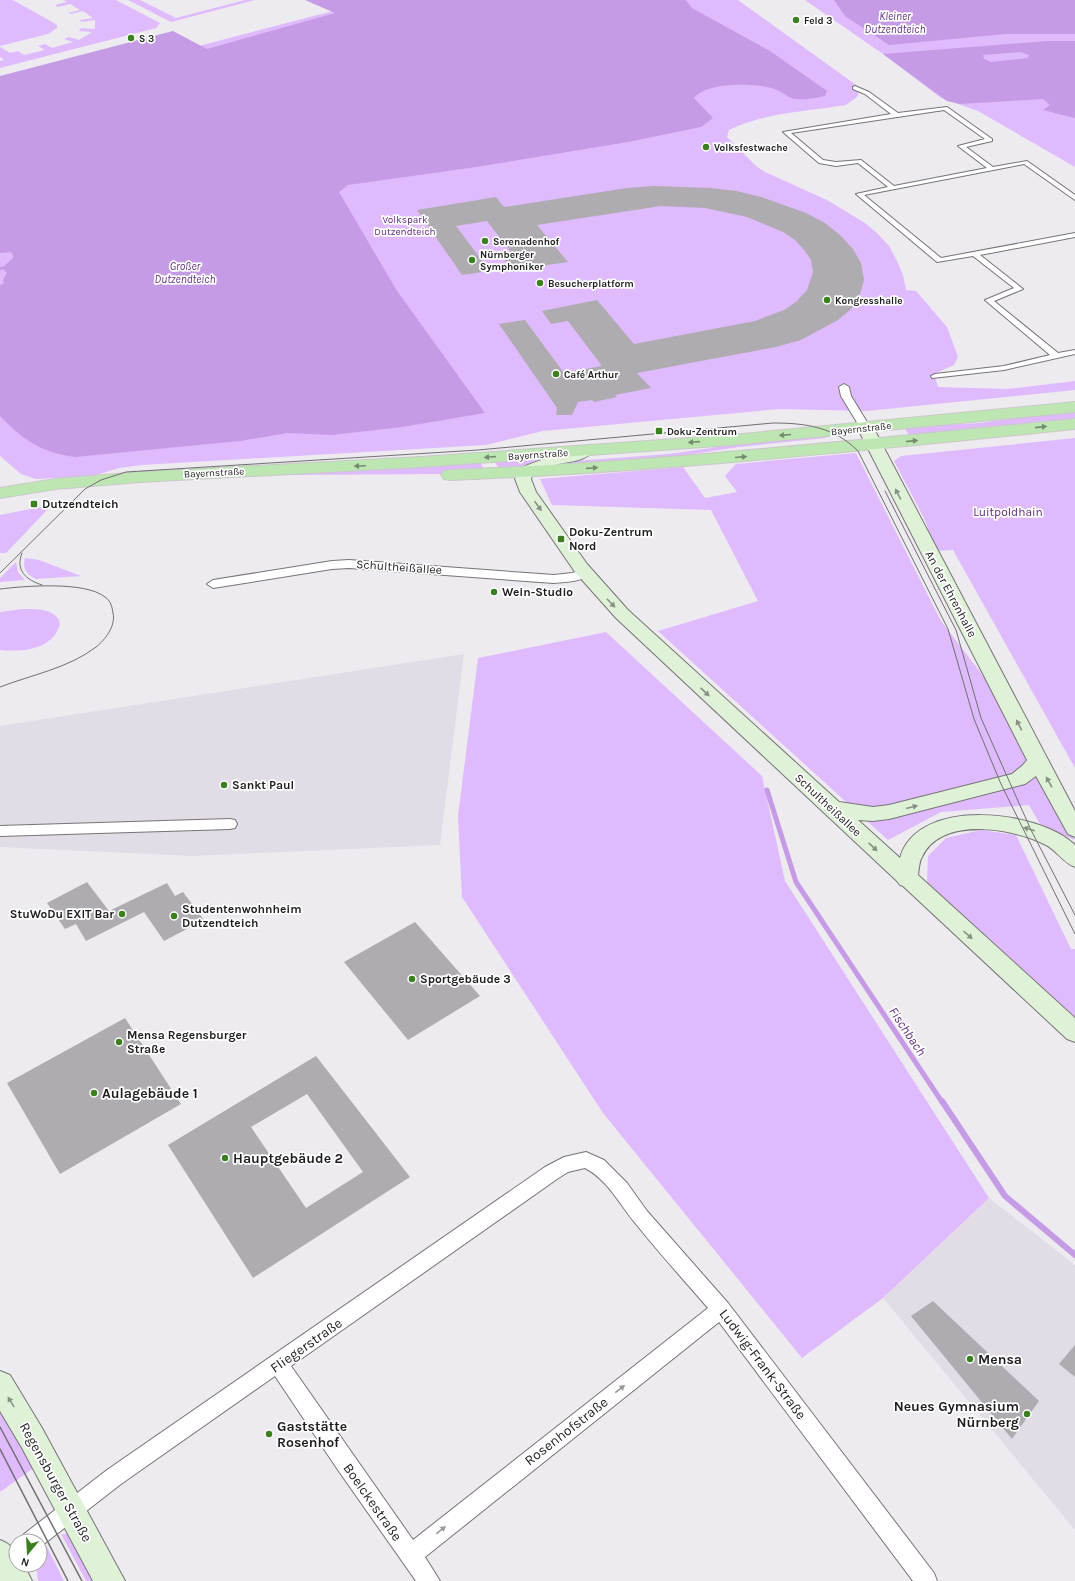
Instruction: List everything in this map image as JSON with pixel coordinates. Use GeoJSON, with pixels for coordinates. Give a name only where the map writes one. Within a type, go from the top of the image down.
{"type":"FeatureCollection","features":[{"type":"Feature","properties":{"kind":"main road","name":"Bayernstraße"},"geometry":{"type":"LineString","coordinates":[[0,493],[55,484],[134,477],[390,464],[585,451],[1075,407]]}},
{"type":"Feature","properties":{"kind":"main road"},"geometry":{"type":"LineString","coordinates":[[974,417],[971,422],[972,426],[982,433]]}},
{"type":"Feature","properties":{"kind":"main road","name":"Bayernstraße"},"geometry":{"type":"LineString","coordinates":[[0,503],[77,490],[176,482],[264,479],[398,478],[525,472],[793,452],[1075,424]]}},
{"type":"Feature","properties":{"kind":"main road","name":"An der Ehrenhalle"},"geometry":{"type":"LineString","coordinates":[[865,427],[1037,760]]}},
{"type":"Feature","properties":{"kind":"main road"},"geometry":{"type":"LineString","coordinates":[[793,452],[809,443],[829,441],[865,427]]}},
{"type":"Feature","properties":{"kind":"main road"},"geometry":{"type":"LineString","coordinates":[[525,472],[550,461],[569,458],[585,451]]}},
{"type":"Feature","properties":{"kind":"main road","name":"Schultheißallee"},"geometry":{"type":"LineString","coordinates":[[525,472],[523,479],[528,492],[585,574],[630,622],[907,879],[1075,1032]]}},
{"type":"Feature","properties":{"kind":"main road"},"geometry":{"type":"LineString","coordinates":[[832,809],[873,814],[908,808],[1018,779],[1030,770],[1037,760],[1075,828]]}},
{"type":"Feature","properties":{"kind":"main road"},"geometry":{"type":"LineString","coordinates":[[907,879],[908,862],[915,849],[935,831],[955,824],[991,822],[1031,830],[1059,842],[1075,859]]}},
{"type":"Feature","properties":{"kind":"main road","name":"Regensburger Straße"},"geometry":{"type":"LineString","coordinates":[[0,1385],[20,1416],[110,1581]]}},
{"type":"Feature","properties":{"kind":"street"},"geometry":{"type":"LineString","coordinates":[[854,88],[867,93],[896,115]]}},
{"type":"Feature","properties":{"kind":"street"},"geometry":{"type":"LineString","coordinates":[[893,188],[859,161],[836,164],[821,162],[786,132],[945,108],[990,140],[961,146],[992,169]]}},
{"type":"Feature","properties":{"kind":"street"},"geometry":{"type":"LineString","coordinates":[[1075,198],[1025,162],[859,194],[940,260],[1075,235]]}},
{"type":"Feature","properties":{"kind":"street"},"geometry":{"type":"LineString","coordinates":[[974,254],[1019,289],[989,300],[1056,356]]}},
{"type":"Feature","properties":{"kind":"street"},"geometry":{"type":"LineString","coordinates":[[935,376],[1004,368],[1075,352]]}},
{"type":"Feature","properties":{"kind":"street"},"geometry":{"type":"LineString","coordinates":[[844,387],[846,396],[865,427]]}},
{"type":"Feature","properties":{"kind":"street","name":"Schultheißallee"},"geometry":{"type":"LineString","coordinates":[[213,584],[326,566],[349,564],[554,579],[585,574]]}},
{"type":"Feature","properties":{"kind":"street"},"geometry":{"type":"LineString","coordinates":[[0,832],[230,824]]}},
{"type":"Feature","properties":{"kind":"street","name":"Ludwig-Frank-Straße"},"geometry":{"type":"LineString","coordinates":[[586,1160],[598,1166],[621,1189],[641,1217],[721,1309],[926,1581]]}},
{"type":"Feature","properties":{"kind":"street","name":"Fliegerstraße"},"geometry":{"type":"LineString","coordinates":[[41,1533],[159,1445],[278,1364],[551,1173],[564,1165],[586,1160]]}},
{"type":"Feature","properties":{"kind":"street","name":"Rosenhofstraße"},"geometry":{"type":"LineString","coordinates":[[411,1555],[721,1309]]}},
{"type":"Feature","properties":{"kind":"street","name":"Boelckestraße"},"geometry":{"type":"LineString","coordinates":[[278,1364],[429,1581]]}},
{"type":"Feature","properties":{"kind":"shaded area","name":"Großer Dutzendteich"},"geometry":{"type":"Polygon","coordinates":[[[305,0],[686,0],[692,8],[770,51],[827,91],[825,96],[799,99],[791,98],[777,90],[757,85],[721,86],[700,92],[694,98],[713,118],[701,127],[628,142],[476,167],[348,185],[339,192],[397,291],[485,413],[402,427],[332,435],[288,433],[240,441],[75,457],[52,452],[25,439],[0,416],[0,285],[4,283],[3,280],[7,273],[2,268],[13,258],[13,255],[11,252],[0,252],[0,76],[173,31],[207,49],[335,13],[305,0]]]}},
{"type":"Feature","properties":{"kind":"shaded area","name":"Kleiner Dutzendteich"},"geometry":{"type":"Polygon","coordinates":[[[834,0],[1075,0],[1075,34],[1006,34],[889,45],[845,16],[834,0]]]}},
{"type":"Feature","properties":{"kind":"shaded area"},"geometry":{"type":"Polygon","coordinates":[[[1047,41],[1075,41],[1075,118],[1043,110],[1050,105],[1043,99],[960,104],[947,101],[883,54],[1047,41]],[[1020,52],[983,55],[984,59],[991,62],[1028,58],[1029,55],[1020,52]]]}},
{"type":"Feature","properties":{"kind":"shaded area","name":"Sankt Paul"},"geometry":{"type":"Polygon","coordinates":[[[464,654],[440,845],[192,856],[0,847],[0,726],[464,654]]]}},
{"type":"Feature","properties":{"kind":"shaded area","name":"Neues Gymnasium Nürnberg"},"geometry":{"type":"Polygon","coordinates":[[[989,1198],[1075,1265],[1075,1530],[883,1298],[989,1198]]]}},
{"type":"Feature","properties":{"kind":"green space"},"geometry":{"type":"Polygon","coordinates":[[[0,0],[13,0],[54,23],[57,25],[57,28],[48,34],[0,46],[0,0]]]}},
{"type":"Feature","properties":{"kind":"green space"},"geometry":{"type":"Polygon","coordinates":[[[63,0],[116,0],[160,23],[156,28],[0,68],[0,61],[4,60],[0,57],[0,47],[10,53],[18,51],[24,55],[45,50],[38,46],[45,44],[52,48],[73,42],[64,39],[69,37],[79,40],[92,32],[79,31],[81,28],[95,29],[95,20],[81,22],[80,20],[93,18],[83,11],[71,14],[68,13],[80,10],[70,4],[58,7],[55,5],[67,2],[63,0]]]}},
{"type":"Feature","properties":{"kind":"green space"},"geometry":{"type":"Polygon","coordinates":[[[128,0],[140,0],[176,18],[245,0],[255,0],[171,22],[128,0]]]}},
{"type":"Feature","properties":{"kind":"green space","name":"Volkspark Dutzendteich"},"geometry":{"type":"Polygon","coordinates":[[[375,0],[738,0],[856,85],[860,90],[857,97],[846,105],[786,113],[756,120],[729,130],[727,137],[756,166],[765,172],[827,200],[865,223],[889,246],[903,275],[906,290],[916,291],[947,327],[958,357],[954,365],[934,374],[938,387],[1007,389],[1075,381],[1075,390],[867,411],[779,409],[543,431],[486,445],[142,465],[119,468],[93,476],[36,479],[21,474],[0,456],[0,98],[375,0]]]}},
{"type":"Feature","properties":{"kind":"green space"},"geometry":{"type":"Polygon","coordinates":[[[805,0],[1075,0],[1075,167],[978,111],[941,98],[883,54],[805,0]]]}},
{"type":"Feature","properties":{"kind":"green space"},"geometry":{"type":"Polygon","coordinates":[[[1075,410],[1075,420],[910,437],[904,427],[979,423],[1075,410]]]}},
{"type":"Feature","properties":{"kind":"green space"},"geometry":{"type":"Polygon","coordinates":[[[830,436],[825,438],[739,447],[653,460],[553,467],[554,464],[561,462],[669,454],[739,444],[830,436]]]}},
{"type":"Feature","properties":{"kind":"green space","name":"Luitpoldhain"},"geometry":{"type":"Polygon","coordinates":[[[1075,438],[1075,768],[953,550],[936,551],[925,520],[894,461],[901,456],[1075,438]]]}},
{"type":"Feature","properties":{"kind":"green space"},"geometry":{"type":"Polygon","coordinates":[[[856,453],[941,621],[997,694],[1075,840],[1041,826],[1029,805],[941,812],[888,840],[658,631],[758,601],[711,510],[552,505],[540,479],[683,467],[705,498],[737,492],[725,476],[736,464],[856,453]]]}},
{"type":"Feature","properties":{"kind":"green space"},"geometry":{"type":"Polygon","coordinates":[[[540,458],[541,460],[531,466],[501,471],[494,461],[540,458]]]}},
{"type":"Feature","properties":{"kind":"green space"},"geometry":{"type":"Polygon","coordinates":[[[480,462],[485,471],[448,474],[280,475],[194,478],[480,462]]]}},
{"type":"Feature","properties":{"kind":"green space"},"geometry":{"type":"Polygon","coordinates":[[[41,507],[49,508],[6,553],[0,553],[0,515],[41,507]]]}},
{"type":"Feature","properties":{"kind":"green space"},"geometry":{"type":"Polygon","coordinates":[[[25,558],[39,560],[81,576],[36,579],[27,573],[24,565],[25,558]]]}},
{"type":"Feature","properties":{"kind":"green space"},"geometry":{"type":"Polygon","coordinates":[[[16,562],[18,572],[25,580],[0,582],[0,578],[16,562]]]}},
{"type":"Feature","properties":{"kind":"green space"},"geometry":{"type":"Polygon","coordinates":[[[22,609],[45,610],[55,615],[60,624],[56,633],[51,639],[36,648],[9,651],[0,650],[0,612],[22,609]]]}},
{"type":"Feature","properties":{"kind":"green space"},"geometry":{"type":"Polygon","coordinates":[[[606,632],[762,776],[785,881],[989,1198],[883,1298],[802,1358],[603,1113],[462,897],[458,816],[478,658],[606,632]]]}},
{"type":"Feature","properties":{"kind":"green space"},"geometry":{"type":"Polygon","coordinates":[[[981,830],[1016,835],[1071,949],[1075,949],[1075,1020],[927,884],[928,856],[946,838],[981,830]]]}},
{"type":"Feature","properties":{"kind":"green space"},"geometry":{"type":"Polygon","coordinates":[[[0,1407],[35,1467],[0,1492],[0,1407]]]}},
{"type":"Feature","properties":{"kind":"green space"},"geometry":{"type":"Polygon","coordinates":[[[61,1534],[70,1534],[94,1581],[86,1581],[61,1534]]]}},
{"type":"Feature","properties":{"kind":"green space"},"geometry":{"type":"Polygon","coordinates":[[[48,1549],[64,1581],[38,1581],[37,1573],[48,1573],[48,1549]]]}},
{"type":"Feature","properties":{"kind":"building","name":"Kongresshalle"},"geometry":{"type":"Polygon","coordinates":[[[654,186],[711,188],[736,191],[761,197],[806,213],[825,223],[840,235],[853,249],[861,263],[864,280],[860,294],[851,309],[838,320],[801,340],[776,347],[637,373],[651,388],[615,395],[617,397],[594,402],[592,400],[578,402],[572,415],[556,415],[557,408],[499,324],[525,320],[564,373],[602,366],[568,321],[551,324],[542,311],[597,300],[634,344],[755,321],[784,310],[796,302],[807,290],[813,272],[811,260],[796,241],[783,232],[747,217],[705,208],[661,206],[537,225],[568,262],[512,270],[503,258],[514,256],[487,221],[456,226],[490,271],[462,275],[417,210],[496,197],[504,207],[627,188],[654,186]]]}},
{"type":"Feature","properties":{"kind":"building"},"geometry":{"type":"Polygon","coordinates":[[[87,882],[109,911],[167,883],[175,896],[183,892],[204,920],[164,941],[144,912],[86,941],[76,924],[65,929],[47,903],[87,882]]]}},
{"type":"Feature","properties":{"kind":"building","name":"Sportgebäude 3"},"geometry":{"type":"Polygon","coordinates":[[[415,922],[480,996],[408,1040],[344,962],[415,922]]]}},
{"type":"Feature","properties":{"kind":"building","name":"Aulagebäude 1"},"geometry":{"type":"Polygon","coordinates":[[[125,1018],[181,1104],[60,1174],[7,1083],[125,1018]]]}},
{"type":"Feature","properties":{"kind":"building","name":"Hauptgebäude 2"},"geometry":{"type":"Polygon","coordinates":[[[316,1056],[410,1177],[253,1278],[168,1145],[316,1056]],[[307,1094],[251,1127],[306,1208],[363,1172],[307,1094]]]}},
{"type":"Feature","properties":{"kind":"building","name":"Mensa"},"geometry":{"type":"Polygon","coordinates":[[[933,1301],[1039,1401],[1012,1439],[911,1316],[933,1301]]]}},
{"type":"Feature","properties":{"kind":"building"},"geometry":{"type":"Polygon","coordinates":[[[1075,1345],[1075,1377],[1059,1364],[1075,1345]]]}},
{"type":"Feature","properties":{"kind":"waterway","name":"Fischbach"},"geometry":{"type":"LineString","coordinates":[[767,790],[796,882],[942,1102]]}},
{"type":"Feature","properties":{"kind":"waterway","name":"Fischbach"},"geometry":{"type":"LineString","coordinates":[[942,1101],[1005,1196],[1075,1255]]}},
{"type":"Feature","properties":{"kind":"tram line"},"geometry":{"type":"LineString","coordinates":[[0,573],[85,489],[101,480],[126,472],[478,450],[773,423],[797,424],[819,428],[839,436],[858,451],[948,629],[974,719],[1001,784],[1075,934]]}},
{"type":"Feature","properties":{"kind":"tram line"},"geometry":{"type":"LineString","coordinates":[[885,491],[956,630],[981,718],[1031,830],[1075,915]]}},
{"type":"Feature","properties":{"kind":"tram line"},"geometry":{"type":"LineString","coordinates":[[22,553],[20,564],[23,574],[36,583],[42,585]]}},
{"type":"Feature","properties":{"kind":"tram line"},"geometry":{"type":"LineString","coordinates":[[0,589],[54,586],[70,587],[96,592],[110,602],[114,618],[111,628],[103,641],[85,654],[62,666],[0,687]]}},
{"type":"Feature","properties":{"kind":"tram line"},"geometry":{"type":"LineString","coordinates":[[0,1427],[82,1581]]}},
{"type":"Feature","properties":{"kind":"tram line"},"geometry":{"type":"LineString","coordinates":[[0,1449],[68,1581]]}},
{"type":"Feature","properties":{"kind":"place","name":"Feld 3"},"geometry":{"type":"Point","coordinates":[796,20]}},
{"type":"Feature","properties":{"kind":"place","name":"S 3"},"geometry":{"type":"Point","coordinates":[131,38]}},
{"type":"Feature","properties":{"kind":"place","name":"Volksfestwache"},"geometry":{"type":"Point","coordinates":[706,147]}},
{"type":"Feature","properties":{"kind":"place","name":"Serenadenhof"},"geometry":{"type":"Point","coordinates":[485,241]}},
{"type":"Feature","properties":{"kind":"place","name":"Nürnberger Symphoniker"},"geometry":{"type":"Point","coordinates":[472,260]}},
{"type":"Feature","properties":{"kind":"place","name":"Besucherplatform"},"geometry":{"type":"Point","coordinates":[540,283]}},
{"type":"Feature","properties":{"kind":"place","name":"Kongresshalle"},"geometry":{"type":"Point","coordinates":[827,300]}},
{"type":"Feature","properties":{"kind":"place","name":"Café Arthur"},"geometry":{"type":"Point","coordinates":[556,374]}},
{"type":"Feature","properties":{"kind":"place","name":"Doku-Zentrum"},"geometry":{"type":"Point","coordinates":[659,431]}},
{"type":"Feature","properties":{"kind":"place","name":"Dutzendteich"},"geometry":{"type":"Point","coordinates":[34,504]}},
{"type":"Feature","properties":{"kind":"place","name":"Doku-Zentrum Nord"},"geometry":{"type":"Point","coordinates":[561,539]}},
{"type":"Feature","properties":{"kind":"place","name":"Wein-Studio"},"geometry":{"type":"Point","coordinates":[494,592]}},
{"type":"Feature","properties":{"kind":"place","name":"Sankt Paul"},"geometry":{"type":"Point","coordinates":[224,785]}},
{"type":"Feature","properties":{"kind":"place","name":"StuWoDu EXIT Bar"},"geometry":{"type":"Point","coordinates":[122,914]}},
{"type":"Feature","properties":{"kind":"place","name":"Studentenwohnheim Dutzendteich"},"geometry":{"type":"Point","coordinates":[174,916]}},
{"type":"Feature","properties":{"kind":"place","name":"Sportgebäude 3"},"geometry":{"type":"Point","coordinates":[412,979]}},
{"type":"Feature","properties":{"kind":"place","name":"Mensa Regensburger Straße"},"geometry":{"type":"Point","coordinates":[119,1042]}},
{"type":"Feature","properties":{"kind":"place","name":"Aulagebäude 1"},"geometry":{"type":"Point","coordinates":[94,1093]}},
{"type":"Feature","properties":{"kind":"place","name":"Hauptgebäude 2"},"geometry":{"type":"Point","coordinates":[225,1158]}},
{"type":"Feature","properties":{"kind":"place","name":"Mensa"},"geometry":{"type":"Point","coordinates":[970,1359]}},
{"type":"Feature","properties":{"kind":"place","name":"Neues Gymnasium Nürnberg"},"geometry":{"type":"Point","coordinates":[1027,1414]}},
{"type":"Feature","properties":{"kind":"place","name":"Gaststätte Rosenhof"},"geometry":{"type":"Point","coordinates":[269,1434]}}]}
